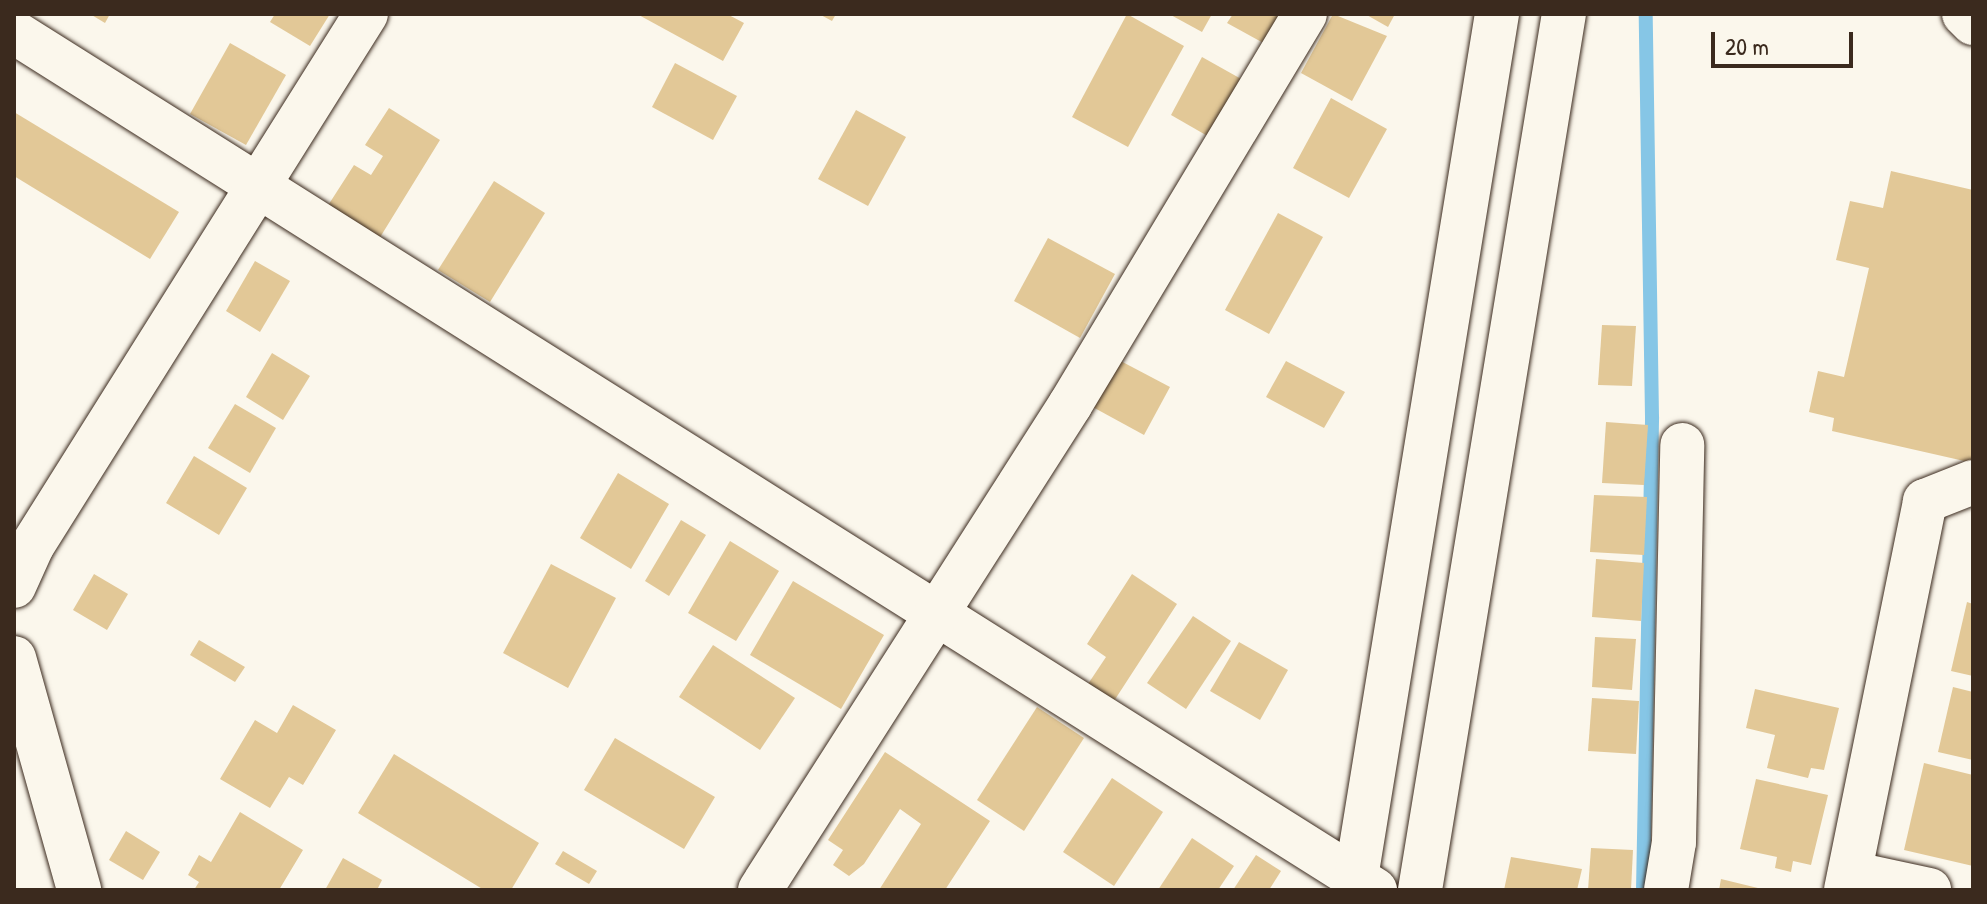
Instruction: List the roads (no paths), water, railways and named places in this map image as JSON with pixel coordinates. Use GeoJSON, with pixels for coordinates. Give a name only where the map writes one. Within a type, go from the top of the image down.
{"type":"FeatureCollection","features":[{"type":"Feature","properties":{"kind":"street"},"geometry":{"type":"LineString","coordinates":[[14,586],[32,546],[366,14]]}},
{"type":"Feature","properties":{"kind":"street"},"geometry":{"type":"LineString","coordinates":[[760,890],[938,615],[1305,14]]}},
{"type":"Feature","properties":{"kind":"street"},"geometry":{"type":"LineString","coordinates":[[14,32],[1361,886],[1497,14]]}},
{"type":"Feature","properties":{"kind":"street"},"geometry":{"type":"LineString","coordinates":[[1420,890],[1564,14]]}},
{"type":"Feature","properties":{"kind":"street"},"geometry":{"type":"LineString","coordinates":[[1964,14],[1973,23]]}},
{"type":"Feature","properties":{"kind":"street"},"geometry":{"type":"LineString","coordinates":[[1666,890],[1674,842],[1682,445]]}},
{"type":"Feature","properties":{"kind":"street"},"geometry":{"type":"LineString","coordinates":[[1929,890],[1848,882],[1925,501],[1973,482]]}},
{"type":"Feature","properties":{"kind":"street"},"geometry":{"type":"LineString","coordinates":[[14,658],[79,890]]}},
{"type":"Feature","properties":{"kind":"waterway"},"geometry":{"type":"LineString","coordinates":[[1643,890],[1652,417],[1646,14]]}}]}
